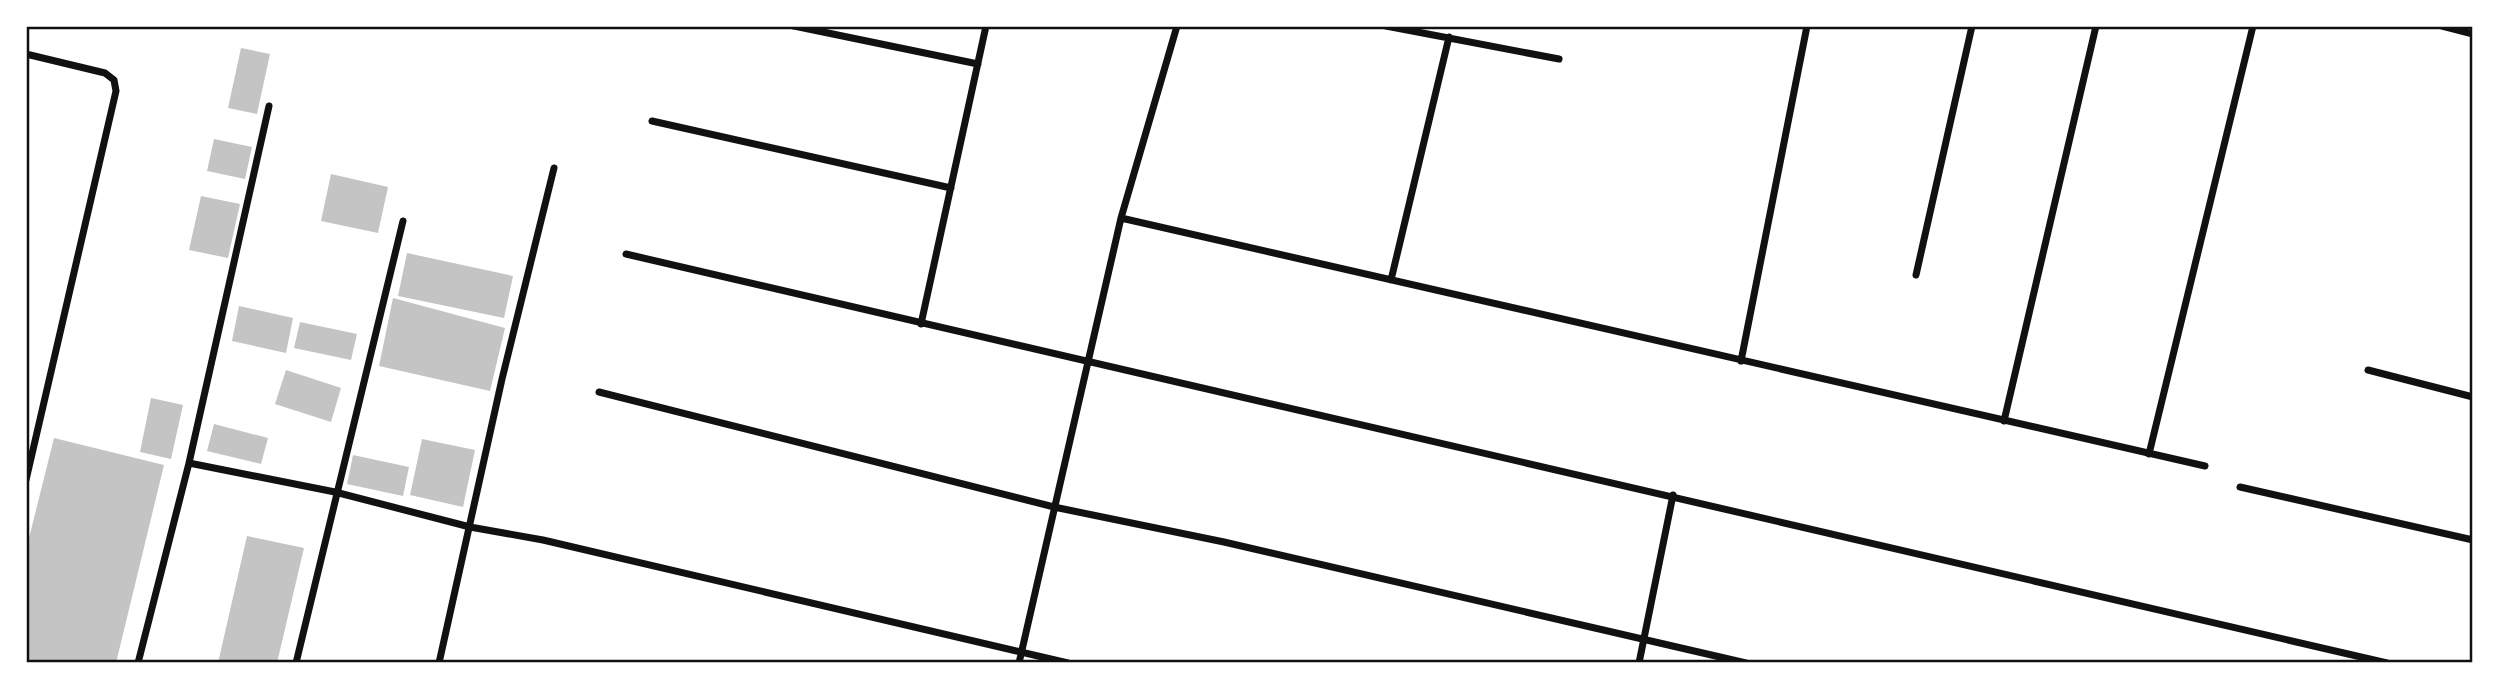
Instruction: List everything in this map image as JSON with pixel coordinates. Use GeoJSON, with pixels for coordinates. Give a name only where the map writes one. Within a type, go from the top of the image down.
{"type":"FeatureCollection","features":[{"type":"Feature","properties":{"kind":"street"},"geometry":{"type":"LineString","coordinates":[[794,26],[978,64]]}},
{"type":"Feature","properties":{"kind":"street"},"geometry":{"type":"LineString","coordinates":[[921,324],[986,26]]}},
{"type":"Feature","properties":{"kind":"street"},"geometry":{"type":"LineString","coordinates":[[1019,663],[1121,218],[1177,26]]}},
{"type":"Feature","properties":{"kind":"street"},"geometry":{"type":"LineString","coordinates":[[1386,26],[1559,59]]}},
{"type":"Feature","properties":{"kind":"street"},"geometry":{"type":"LineString","coordinates":[[1741,361],[1807,26]]}},
{"type":"Feature","properties":{"kind":"street"},"geometry":{"type":"LineString","coordinates":[[1916,275],[1972,26]]}},
{"type":"Feature","properties":{"kind":"street"},"geometry":{"type":"LineString","coordinates":[[2004,421],[2096,26]]}},
{"type":"Feature","properties":{"kind":"street"},"geometry":{"type":"LineString","coordinates":[[2149,454],[2253,26]]}},
{"type":"Feature","properties":{"kind":"street"},"geometry":{"type":"LineString","coordinates":[[2442,26],[2473,34]]}},
{"type":"Feature","properties":{"kind":"street"},"geometry":{"type":"LineString","coordinates":[[1391,280],[1449,37]]}},
{"type":"Feature","properties":{"kind":"street"},"geometry":{"type":"LineString","coordinates":[[26,54],[105,73],[114,80],[116,91],[26,480]]}},
{"type":"Feature","properties":{"kind":"street"},"geometry":{"type":"LineString","coordinates":[[138,663],[189,463],[269,106]]}},
{"type":"Feature","properties":{"kind":"street"},"geometry":{"type":"LineString","coordinates":[[652,121],[951,188]]}},
{"type":"Feature","properties":{"kind":"street"},"geometry":{"type":"LineString","coordinates":[[439,663],[502,379],[554,168]]}},
{"type":"Feature","properties":{"kind":"street"},"geometry":{"type":"LineString","coordinates":[[1121,218],[2205,467]]}},
{"type":"Feature","properties":{"kind":"street"},"geometry":{"type":"LineString","coordinates":[[296,663],[335,492],[403,221]]}},
{"type":"Feature","properties":{"kind":"street"},"geometry":{"type":"LineString","coordinates":[[626,254],[1089,364],[1674,495],[2387,663]]}},
{"type":"Feature","properties":{"kind":"street"},"geometry":{"type":"LineString","coordinates":[[2368,370],[2473,397]]}},
{"type":"Feature","properties":{"kind":"street"},"geometry":{"type":"LineString","coordinates":[[599,392],[1054,507],[1224,542],[1746,663]]}},
{"type":"Feature","properties":{"kind":"street"},"geometry":{"type":"LineString","coordinates":[[189,463],[335,492],[470,527],[543,540],[1068,663]]}},
{"type":"Feature","properties":{"kind":"street"},"geometry":{"type":"LineString","coordinates":[[2240,487],[2473,540]]}},
{"type":"Feature","properties":{"kind":"street"},"geometry":{"type":"LineString","coordinates":[[1639,663],[1674,495]]}},
{"type":"Feature","properties":{"kind":"building"},"geometry":{"type":"Polygon","coordinates":[[[241,48],[270,54],[257,114],[228,108],[241,48]]]}},
{"type":"Feature","properties":{"kind":"building"},"geometry":{"type":"Polygon","coordinates":[[[214,139],[252,147],[245,179],[207,171],[214,139]]]}},
{"type":"Feature","properties":{"kind":"building"},"geometry":{"type":"Polygon","coordinates":[[[331,174],[388,187],[378,233],[321,221],[331,174]]]}},
{"type":"Feature","properties":{"kind":"building"},"geometry":{"type":"Polygon","coordinates":[[[201,196],[240,204],[228,258],[189,250],[201,196]]]}},
{"type":"Feature","properties":{"kind":"building"},"geometry":{"type":"Polygon","coordinates":[[[407,253],[513,276],[504,318],[398,296],[407,253]]]}},
{"type":"Feature","properties":{"kind":"building"},"geometry":{"type":"Polygon","coordinates":[[[393,298],[505,328],[490,391],[379,366],[393,298]]]}},
{"type":"Feature","properties":{"kind":"building"},"geometry":{"type":"Polygon","coordinates":[[[239,306],[293,318],[286,353],[232,341],[239,306]]]}},
{"type":"Feature","properties":{"kind":"building"},"geometry":{"type":"Polygon","coordinates":[[[300,322],[357,334],[351,360],[294,348],[300,322]]]}},
{"type":"Feature","properties":{"kind":"building"},"geometry":{"type":"Polygon","coordinates":[[[286,370],[341,388],[331,422],[275,404],[286,370]]]}},
{"type":"Feature","properties":{"kind":"building"},"geometry":{"type":"Polygon","coordinates":[[[151,398],[183,405],[171,459],[140,452],[151,398]]]}},
{"type":"Feature","properties":{"kind":"building"},"geometry":{"type":"Polygon","coordinates":[[[214,424],[268,438],[261,464],[207,451],[214,424]]]}},
{"type":"Feature","properties":{"kind":"building"},"geometry":{"type":"Polygon","coordinates":[[[54,438],[164,465],[116,663],[26,663],[26,550],[54,438]]]}},
{"type":"Feature","properties":{"kind":"building"},"geometry":{"type":"Polygon","coordinates":[[[422,439],[475,450],[463,507],[410,495],[422,439]]]}},
{"type":"Feature","properties":{"kind":"building"},"geometry":{"type":"Polygon","coordinates":[[[353,455],[409,467],[403,496],[347,484],[353,455]]]}},
{"type":"Feature","properties":{"kind":"building"},"geometry":{"type":"Polygon","coordinates":[[[247,536],[304,548],[277,663],[218,663],[247,536]]]}}]}
